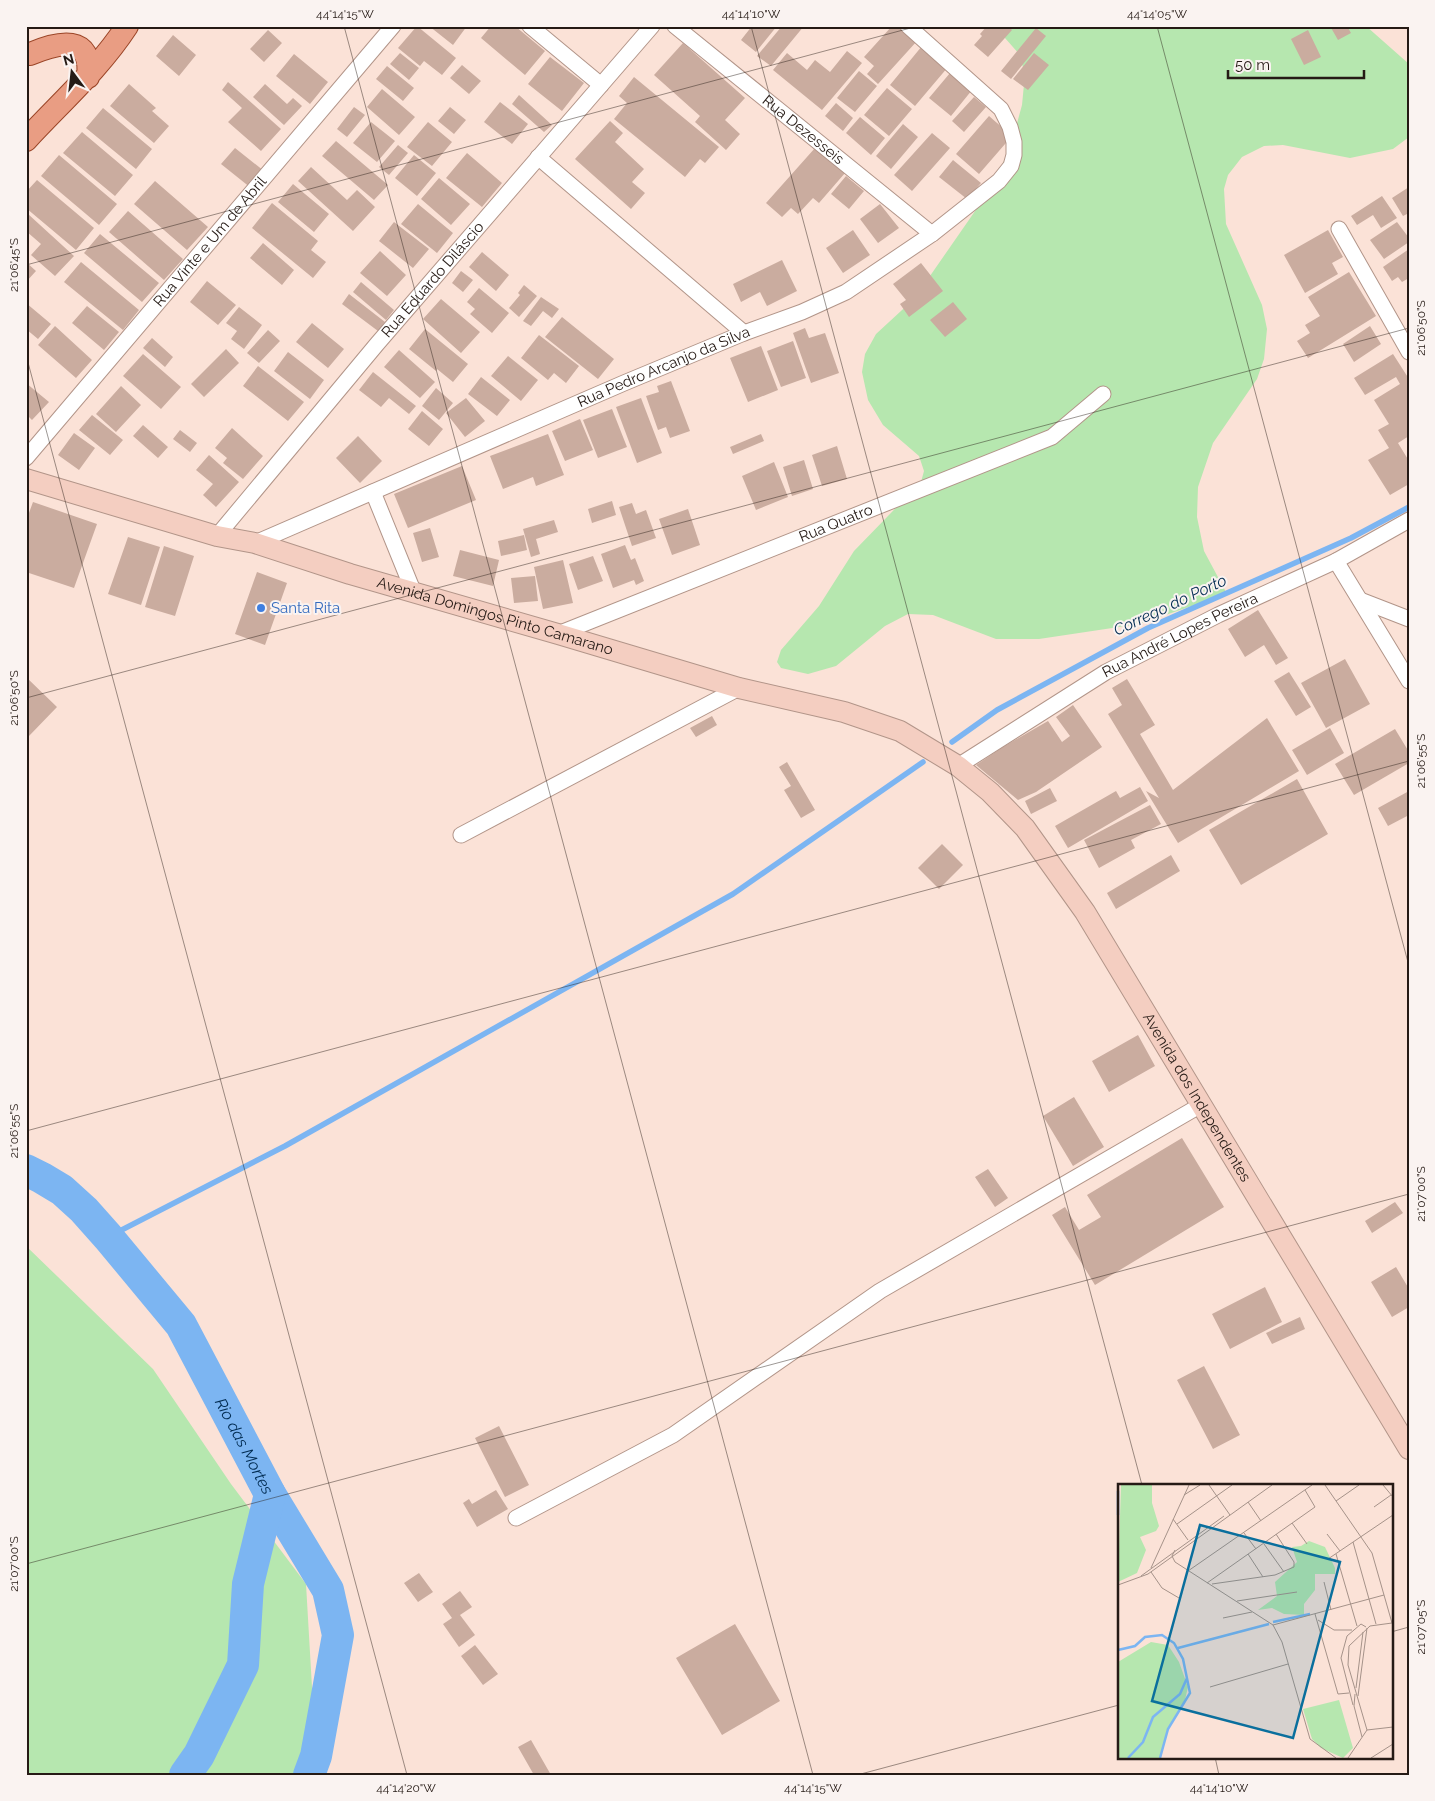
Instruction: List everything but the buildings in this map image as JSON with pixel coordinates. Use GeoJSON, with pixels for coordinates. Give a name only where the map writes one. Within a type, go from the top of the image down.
{"type":"FeatureCollection","features":[{"type":"Feature","properties":{"kind":"main road"},"geometry":{"type":"LineString","coordinates":[[28,57],[54,26]]}},
{"type":"Feature","properties":{"kind":"main road"},"geometry":{"type":"LineString","coordinates":[[26,140],[88,77],[117,42],[127,26]]}},
{"type":"Feature","properties":{"kind":"main road"},"geometry":{"type":"LineString","coordinates":[[28,57],[48,47],[62,44],[74,45],[87,56],[89,64],[88,77]]}},
{"type":"Feature","properties":{"kind":"main road","name":"Avenida Domingos Pinto Camarano"},"geometry":{"type":"LineString","coordinates":[[26,479],[216,536],[255,543],[350,574],[739,688],[844,712],[900,731],[958,766]]}},
{"type":"Feature","properties":{"kind":"main road","name":"Avenida dos Independentes"},"geometry":{"type":"LineString","coordinates":[[958,766],[990,792],[1025,828],[1085,912],[1409,1449]]}},
{"type":"Feature","properties":{"kind":"street","name":"Rua Vinte e Um de Abril"},"geometry":{"type":"LineString","coordinates":[[26,458],[393,26]]}},
{"type":"Feature","properties":{"kind":"street"},"geometry":{"type":"LineString","coordinates":[[530,26],[600,85]]}},
{"type":"Feature","properties":{"kind":"street","name":"Rua Eduardo Diláscio"},"geometry":{"type":"LineString","coordinates":[[216,536],[377,344],[652,26]]}},
{"type":"Feature","properties":{"kind":"street","name":"Rua Dezesseis"},"geometry":{"type":"LineString","coordinates":[[675,26],[932,234]]}},
{"type":"Feature","properties":{"kind":"street","name":"Rua Pedro Arcanjo da Silva"},"geometry":{"type":"LineString","coordinates":[[255,543],[624,383],[744,333],[802,312],[846,292],[932,234],[998,181],[1011,166],[1014,155],[1014,142],[1010,127],[1000,109],[908,26]]}},
{"type":"Feature","properties":{"kind":"street"},"geometry":{"type":"LineString","coordinates":[[538,157],[744,333]]}},
{"type":"Feature","properties":{"kind":"street"},"geometry":{"type":"LineString","coordinates":[[1338,228],[1409,352]]}},
{"type":"Feature","properties":{"kind":"street","name":"Rua Quatro"},"geometry":{"type":"LineString","coordinates":[[558,634],[1052,437],[1103,394]]}},
{"type":"Feature","properties":{"kind":"street"},"geometry":{"type":"LineString","coordinates":[[373,492],[414,593]]}},
{"type":"Feature","properties":{"kind":"street","name":"Rua André Lopes Pereira"},"geometry":{"type":"LineString","coordinates":[[958,766],[1106,672],[1218,615],[1336,561],[1409,520]]}},
{"type":"Feature","properties":{"kind":"street"},"geometry":{"type":"LineString","coordinates":[[1336,561],[1409,681]]}},
{"type":"Feature","properties":{"kind":"street"},"geometry":{"type":"LineString","coordinates":[[1360,600],[1409,619]]}},
{"type":"Feature","properties":{"kind":"street"},"geometry":{"type":"LineString","coordinates":[[461,835],[739,688]]}},
{"type":"Feature","properties":{"kind":"street"},"geometry":{"type":"LineString","coordinates":[[516,1518],[673,1435],[880,1291],[1201,1105]]}},
{"type":"Feature","properties":{"kind":"green space"},"geometry":{"type":"Polygon","coordinates":[[[987,26],[1366,26],[1409,64],[1409,137],[1393,149],[1350,158],[1283,145],[1264,146],[1242,157],[1228,175],[1224,189],[1226,224],[1262,305],[1267,329],[1264,359],[1257,379],[1213,443],[1198,487],[1197,517],[1204,551],[1227,594],[1139,624],[1039,639],[996,639],[933,615],[908,614],[885,626],[836,666],[808,674],[781,668],[777,662],[781,650],[819,606],[854,551],[921,482],[924,471],[919,456],[883,425],[868,400],[862,372],[865,354],[876,334],[914,299],[989,191],[1010,149],[1022,105],[1025,74],[1019,54],[1005,38],[987,26]]]}},
{"type":"Feature","properties":{"kind":"green space"},"geometry":{"type":"Polygon","coordinates":[[[26,1246],[153,1369],[231,1484],[306,1584],[316,1756],[309,1775],[26,1775],[26,1246]]]}},
{"type":"Feature","properties":{"kind":"waterway","name":"Corrego do Porto"},"geometry":{"type":"LineString","coordinates":[[952,742],[997,710],[1148,628],[1351,538],[1409,507]]}},
{"type":"Feature","properties":{"kind":"waterway"},"geometry":{"type":"LineString","coordinates":[[108,1237],[285,1146],[733,894],[923,762]]}},
{"type":"Feature","properties":{"kind":"waterway","name":"Rio das Mortes"},"geometry":{"type":"LineString","coordinates":[[26,1170],[62,1190],[84,1210],[181,1325],[270,1494],[328,1590],[338,1635],[316,1756],[309,1775]]}},
{"type":"Feature","properties":{"kind":"waterway"},"geometry":{"type":"LineString","coordinates":[[185,1775],[199,1755],[243,1665],[248,1584],[270,1494]]}},
{"type":"Feature","properties":{"kind":"place","name":"Santa Rita"},"geometry":{"type":"Point","coordinates":[261,608]}}]}
